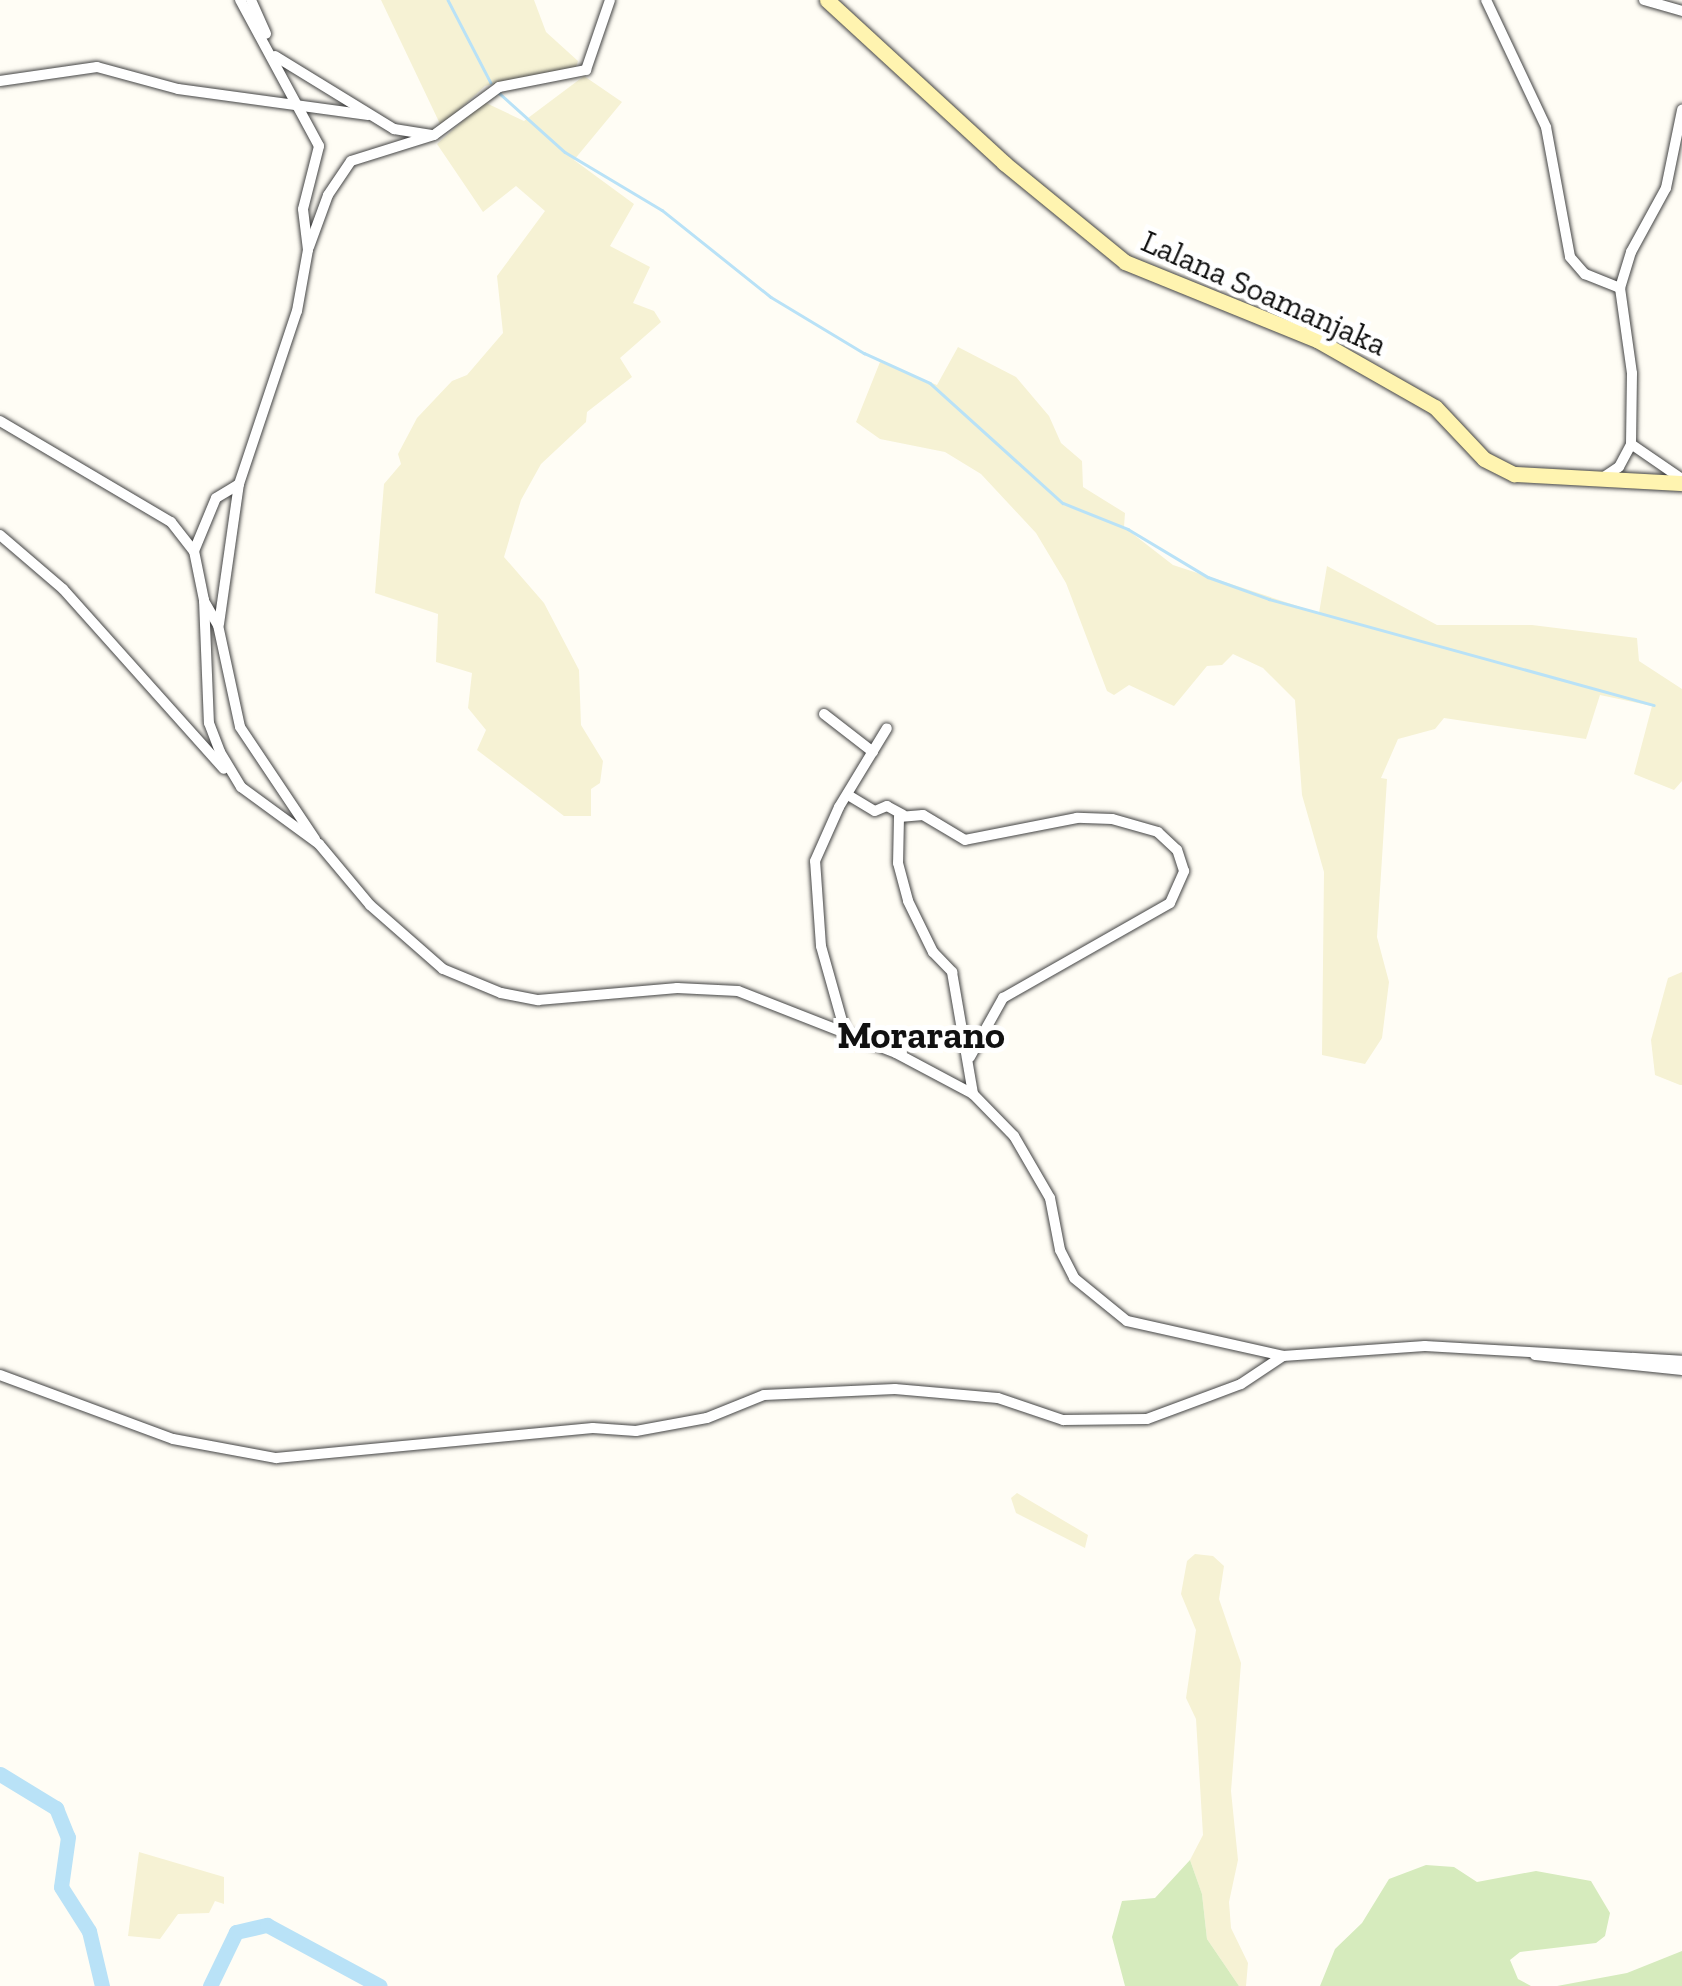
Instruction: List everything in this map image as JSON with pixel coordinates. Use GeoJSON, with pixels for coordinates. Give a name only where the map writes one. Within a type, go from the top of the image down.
{"type":"FeatureCollection","features":[{"type":"Feature","properties":{"kind":"street"},"geometry":{"type":"LineString","coordinates":[[240,0],[274,55],[352,96],[368,114],[394,129],[434,136]]}},
{"type":"Feature","properties":{"kind":"street"},"geometry":{"type":"LineString","coordinates":[[251,0],[319,146],[303,209],[308,250]]}},
{"type":"Feature","properties":{"kind":"street"},"geometry":{"type":"LineString","coordinates":[[218,626],[239,484],[297,311],[308,250],[328,195],[351,162],[434,136],[490,90],[586,70],[610,0]]}},
{"type":"Feature","properties":{"kind":"street","name":"Lalana Soamanjaka"},"geometry":{"type":"LineString","coordinates":[[826,0],[947,114],[1125,262],[1316,340],[1435,407],[1484,459],[1503,469],[1596,482],[1682,481]]}},
{"type":"Feature","properties":{"kind":"street"},"geometry":{"type":"LineString","coordinates":[[1486,0],[1546,127],[1570,258],[1585,274],[1620,288]]}},
{"type":"Feature","properties":{"kind":"street"},"geometry":{"type":"LineString","coordinates":[[1644,0],[1682,11]]}},
{"type":"Feature","properties":{"kind":"street"},"geometry":{"type":"LineString","coordinates":[[0,91],[6,81],[96,67],[301,110],[368,114]]}},
{"type":"Feature","properties":{"kind":"street"},"geometry":{"type":"LineString","coordinates":[[1596,482],[1619,467],[1630,444],[1632,374],[1620,288],[1631,252],[1666,188],[1682,110]]}},
{"type":"Feature","properties":{"kind":"street"},"geometry":{"type":"LineString","coordinates":[[0,421],[171,522],[194,551],[204,600],[209,723],[241,787]]}},
{"type":"Feature","properties":{"kind":"street"},"geometry":{"type":"LineString","coordinates":[[1630,444],[1682,481]]}},
{"type":"Feature","properties":{"kind":"street"},"geometry":{"type":"LineString","coordinates":[[194,551],[216,498],[239,484]]}},
{"type":"Feature","properties":{"kind":"street"},"geometry":{"type":"LineString","coordinates":[[0,535],[64,589],[241,787],[319,844]]}},
{"type":"Feature","properties":{"kind":"street"},"geometry":{"type":"LineString","coordinates":[[204,600],[218,626],[240,727],[319,844],[370,905],[442,969],[502,993],[592,999],[712,986],[844,1028],[974,1094],[1032,1162],[1050,1198],[1060,1250],[1090,1297],[1127,1321],[1284,1356],[1425,1346],[1682,1370]]}},
{"type":"Feature","properties":{"kind":"street"},"geometry":{"type":"LineString","coordinates":[[824,714],[874,752]]}},
{"type":"Feature","properties":{"kind":"street"},"geometry":{"type":"LineString","coordinates":[[844,1028],[812,883],[819,850],[887,728]]}},
{"type":"Feature","properties":{"kind":"street"},"geometry":{"type":"LineString","coordinates":[[848,795],[875,812],[886,806],[904,815],[923,816],[965,840],[1078,818],[1112,818],[1158,832],[1177,850],[1184,872],[1170,903],[1003,998],[970,1057]]}},
{"type":"Feature","properties":{"kind":"street"},"geometry":{"type":"LineString","coordinates":[[904,815],[898,862],[908,902],[933,952],[952,972],[974,1094]]}},
{"type":"Feature","properties":{"kind":"street"},"geometry":{"type":"LineString","coordinates":[[1519,1352],[1551,1349],[1682,1361]]}},
{"type":"Feature","properties":{"kind":"street"},"geometry":{"type":"LineString","coordinates":[[0,1375],[173,1439],[276,1458],[593,1428],[636,1431],[707,1418],[764,1396],[896,1388],[998,1398],[1063,1420],[1147,1419],[1241,1384],[1284,1356]]}},
{"type":"Feature","properties":{"kind":"shaded area"},"geometry":{"type":"Polygon","coordinates":[[[381,0],[534,0],[546,32],[578,61],[576,67],[485,86],[441,126],[381,0]]]}},
{"type":"Feature","properties":{"kind":"shaded area"},"geometry":{"type":"Polygon","coordinates":[[[584,76],[622,102],[574,160],[634,204],[610,246],[650,267],[633,303],[654,311],[661,322],[620,358],[632,377],[587,412],[586,422],[541,464],[521,500],[504,557],[544,603],[579,670],[581,725],[603,761],[600,783],[591,789],[591,816],[564,816],[477,750],[486,730],[468,708],[472,673],[436,662],[438,614],[375,593],[384,484],[401,464],[398,454],[417,418],[452,381],[467,375],[503,333],[497,276],[545,211],[516,186],[483,212],[437,144],[484,102],[524,121],[584,76]]]}},
{"type":"Feature","properties":{"kind":"shaded area"},"geometry":{"type":"Polygon","coordinates":[[[958,347],[1016,377],[1049,416],[1061,443],[1082,461],[1083,487],[1125,513],[1124,527],[1173,565],[1319,613],[1327,566],[1437,625],[1532,625],[1637,638],[1639,661],[1682,689],[1682,781],[1674,790],[1634,774],[1652,706],[1600,695],[1586,739],[1444,718],[1435,729],[1398,739],[1381,778],[1387,779],[1377,937],[1389,982],[1382,1038],[1365,1064],[1322,1055],[1324,872],[1302,795],[1295,700],[1263,668],[1233,654],[1222,665],[1207,666],[1174,706],[1129,685],[1114,695],[1107,691],[1066,583],[1036,533],[981,474],[945,452],[880,439],[856,422],[880,362],[937,385],[958,347]]]}},
{"type":"Feature","properties":{"kind":"shaded area"},"geometry":{"type":"Polygon","coordinates":[[[1682,972],[1680,1085],[1655,1075],[1651,1040],[1668,978],[1682,972]]]}},
{"type":"Feature","properties":{"kind":"shaded area"},"geometry":{"type":"Polygon","coordinates":[[[1017,1493],[1088,1535],[1085,1548],[1016,1513],[1011,1498],[1017,1493]]]}},
{"type":"Feature","properties":{"kind":"shaded area"},"geometry":{"type":"Polygon","coordinates":[[[1195,1554],[1213,1556],[1224,1566],[1219,1599],[1241,1663],[1231,1791],[1238,1860],[1229,1902],[1231,1928],[1248,1963],[1246,1986],[1239,1986],[1207,1939],[1202,1894],[1190,1860],[1203,1835],[1196,1719],[1186,1698],[1196,1630],[1181,1594],[1187,1561],[1195,1554]]]}},
{"type":"Feature","properties":{"kind":"shaded area"},"geometry":{"type":"Polygon","coordinates":[[[139,1852],[224,1877],[224,1904],[215,1901],[209,1913],[178,1914],[160,1939],[128,1936],[139,1852]]]}},
{"type":"Feature","properties":{"kind":"green space"},"geometry":{"type":"Polygon","coordinates":[[[1190,1860],[1202,1894],[1207,1939],[1239,1986],[1125,1986],[1112,1937],[1122,1901],[1155,1898],[1190,1860]]]}},
{"type":"Feature","properties":{"kind":"green space"},"geometry":{"type":"Polygon","coordinates":[[[1426,1865],[1454,1867],[1477,1882],[1536,1871],[1591,1881],[1610,1913],[1605,1936],[1596,1943],[1520,1952],[1510,1960],[1518,1979],[1531,1986],[1320,1986],[1335,1949],[1362,1923],[1389,1879],[1426,1865]]]}},
{"type":"Feature","properties":{"kind":"green space"},"geometry":{"type":"Polygon","coordinates":[[[1682,1951],[1682,1986],[1557,1986],[1627,1973],[1682,1951]]]}},
{"type":"Feature","properties":{"kind":"waterway"},"geometry":{"type":"LineString","coordinates":[[448,0],[491,83]]}},
{"type":"Feature","properties":{"kind":"waterway"},"geometry":{"type":"LineString","coordinates":[[497,91],[565,152],[662,210],[771,297],[864,353],[930,383],[1063,503],[1128,529],[1208,577],[1269,599],[1654,705]]}},
{"type":"Feature","properties":{"kind":"waterway"},"geometry":{"type":"LineString","coordinates":[[0,1774],[56,1808],[68,1837],[61,1887],[89,1931],[102,1986]]}},
{"type":"Feature","properties":{"kind":"waterway"},"geometry":{"type":"LineString","coordinates":[[210,1986],[236,1932],[267,1925],[380,1986]]}},
{"type":"Feature","properties":{"kind":"district","name":"Morarano"},"geometry":{"type":"Point","coordinates":[921,1036]}}]}
